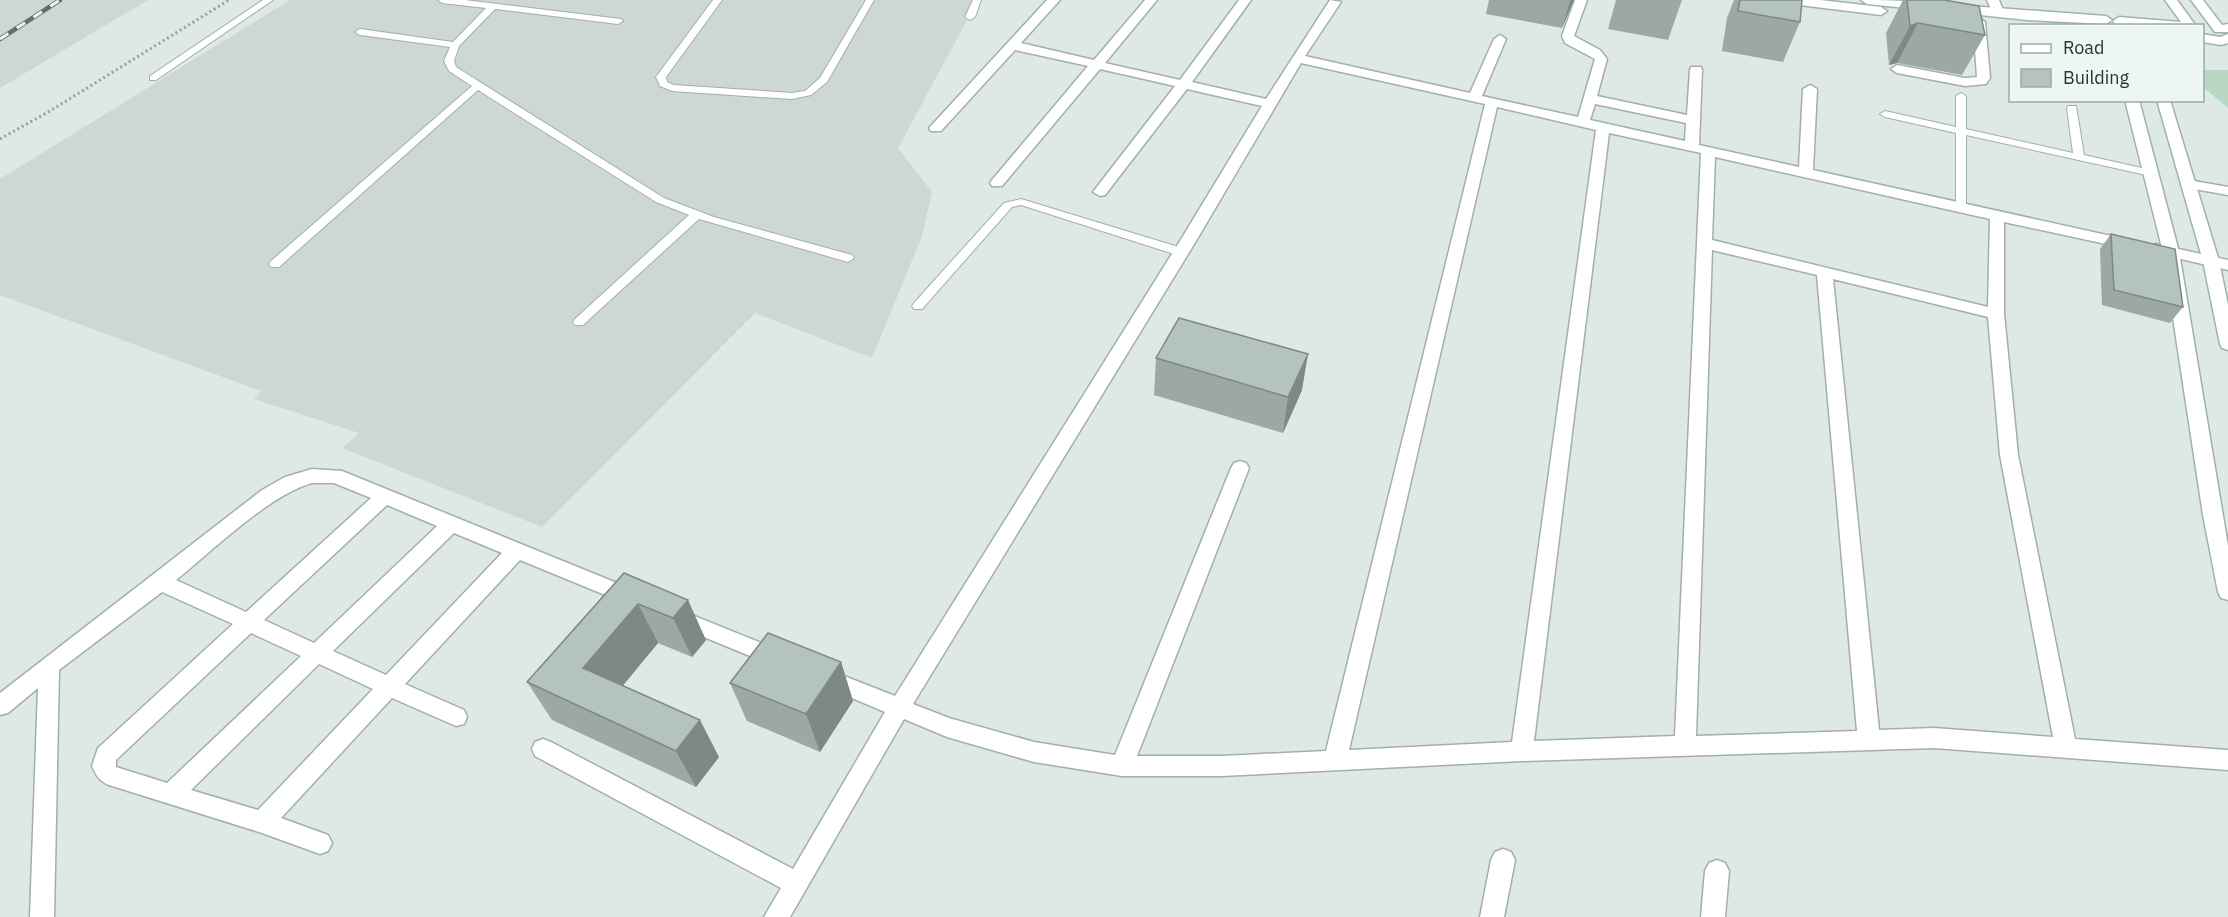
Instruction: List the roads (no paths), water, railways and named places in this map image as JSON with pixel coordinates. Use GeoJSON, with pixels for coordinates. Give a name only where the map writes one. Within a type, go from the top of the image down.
{"type":"FeatureCollection","features":[{"type":"Feature","properties":{"kind":"street"},"geometry":{"type":"LineString","coordinates":[[936,128],[1054,0]]}},
{"type":"Feature","properties":{"kind":"street"},"geometry":{"type":"LineString","coordinates":[[997,183],[1151,0]]}},
{"type":"Feature","properties":{"kind":"street"},"geometry":{"type":"LineString","coordinates":[[1100,192],[1184,84],[1245,0]]}},
{"type":"Feature","properties":{"kind":"street"},"geometry":{"type":"LineString","coordinates":[[1581,0],[1568,36],[1569,40],[1596,53],[1601,59],[1583,122]]}},
{"type":"Feature","properties":{"kind":"street"},"geometry":{"type":"LineString","coordinates":[[1791,0],[2009,26]]}},
{"type":"Feature","properties":{"kind":"street"},"geometry":{"type":"LineString","coordinates":[[1867,0],[2101,23],[2144,24]]}},
{"type":"Feature","properties":{"kind":"street"},"geometry":{"type":"LineString","coordinates":[[1993,0],[1998,13]]}},
{"type":"Feature","properties":{"kind":"street"},"geometry":{"type":"LineString","coordinates":[[2171,0],[2189,24]]}},
{"type":"Feature","properties":{"kind":"street"},"geometry":{"type":"LineString","coordinates":[[2197,0],[2226,35]]}},
{"type":"Feature","properties":{"kind":"street"},"geometry":{"type":"LineString","coordinates":[[776,917],[899,708],[1181,252],[1296,58],[1336,1]]}},
{"type":"Feature","properties":{"kind":"street"},"geometry":{"type":"LineString","coordinates":[[1898,69],[1965,82],[1981,81],[1984,78],[1979,22]]}},
{"type":"Feature","properties":{"kind":"street"},"geometry":{"type":"LineString","coordinates":[[2204,24],[2226,35]]}},
{"type":"Feature","properties":{"kind":"street"},"geometry":{"type":"LineString","coordinates":[[2204,38],[2221,41],[2226,35]]}},
{"type":"Feature","properties":{"kind":"street"},"geometry":{"type":"LineString","coordinates":[[1335,761],[1483,100],[1500,39]]}},
{"type":"Feature","properties":{"kind":"street"},"geometry":{"type":"LineString","coordinates":[[1011,45],[1269,104]]}},
{"type":"Feature","properties":{"kind":"street"},"geometry":{"type":"LineString","coordinates":[[1296,58],[1960,208],[2228,265]]}},
{"type":"Feature","properties":{"kind":"street"},"geometry":{"type":"LineString","coordinates":[[1685,746],[1704,243],[1700,148],[1694,120],[1696,70]]}},
{"type":"Feature","properties":{"kind":"street"},"geometry":{"type":"LineString","coordinates":[[1806,172],[1810,89]]}},
{"type":"Feature","properties":{"kind":"street"},"geometry":{"type":"LineString","coordinates":[[1590,99],[1694,120]]}},
{"type":"Feature","properties":{"kind":"street"},"geometry":{"type":"LineString","coordinates":[[2133,102],[2171,252],[2212,515],[2228,591]]}},
{"type":"Feature","properties":{"kind":"street"},"geometry":{"type":"LineString","coordinates":[[2164,102],[2211,261],[2228,344]]}},
{"type":"Feature","properties":{"kind":"street"},"geometry":{"type":"LineString","coordinates":[[1522,751],[1602,126]]}},
{"type":"Feature","properties":{"kind":"street"},"geometry":{"type":"LineString","coordinates":[[2188,184],[2228,191]]}},
{"type":"Feature","properties":{"kind":"street"},"geometry":{"type":"LineString","coordinates":[[1997,216],[1996,314],[2009,455],[2066,748]]}},
{"type":"Feature","properties":{"kind":"street"},"geometry":{"type":"LineString","coordinates":[[1704,243],[1996,314]]}},
{"type":"Feature","properties":{"kind":"street"},"geometry":{"type":"LineString","coordinates":[[1824,272],[1869,740]]}},
{"type":"Feature","properties":{"kind":"street"},"geometry":{"type":"LineString","coordinates":[[1122,766],[1240,468]]}},
{"type":"Feature","properties":{"kind":"street"},"geometry":{"type":"LineString","coordinates":[[0,706],[269,495],[291,482],[312,476],[336,476],[947,727],[1034,752],[1122,766],[1222,766],[1522,751],[1934,738],[2228,760]]}},
{"type":"Feature","properties":{"kind":"street"},"geometry":{"type":"LineString","coordinates":[[320,843],[262,822],[109,775],[103,766],[106,755],[385,496]]}},
{"type":"Feature","properties":{"kind":"street"},"geometry":{"type":"LineString","coordinates":[[171,794],[452,524]]}},
{"type":"Feature","properties":{"kind":"street"},"geometry":{"type":"LineString","coordinates":[[262,822],[516,550]]}},
{"type":"Feature","properties":{"kind":"street"},"geometry":{"type":"LineString","coordinates":[[160,582],[456,717]]}},
{"type":"Feature","properties":{"kind":"street"},"geometry":{"type":"LineString","coordinates":[[42,917],[49,666]]}},
{"type":"Feature","properties":{"kind":"street"},"geometry":{"type":"LineString","coordinates":[[543,749],[797,884]]}},
{"type":"Feature","properties":{"kind":"street"},"geometry":{"type":"LineString","coordinates":[[1492,917],[1503,860]]}},
{"type":"Feature","properties":{"kind":"street"},"geometry":{"type":"LineString","coordinates":[[1713,917],[1717,872]]}},
{"type":"Feature","properties":{"kind":"lane"},"geometry":{"type":"LineString","coordinates":[[153,78],[269,0]]}},
{"type":"Feature","properties":{"kind":"lane"},"geometry":{"type":"LineString","coordinates":[[442,0],[618,21]]}},
{"type":"Feature","properties":{"kind":"lane"},"geometry":{"type":"LineString","coordinates":[[718,0],[661,77],[663,84],[672,88],[792,96],[808,93],[824,80],[870,0]]}},
{"type":"Feature","properties":{"kind":"lane"},"geometry":{"type":"LineString","coordinates":[[970,17],[977,0]]}},
{"type":"Feature","properties":{"kind":"lane"},"geometry":{"type":"LineString","coordinates":[[493,6],[455,45],[449,61],[452,69],[660,200],[697,214],[848,258]]}},
{"type":"Feature","properties":{"kind":"lane"},"geometry":{"type":"LineString","coordinates":[[360,32],[455,45]]}},
{"type":"Feature","properties":{"kind":"lane"},"geometry":{"type":"LineString","coordinates":[[275,264],[478,85]]}},
{"type":"Feature","properties":{"kind":"lane"},"geometry":{"type":"LineString","coordinates":[[1960,208],[1961,96]]}},
{"type":"Feature","properties":{"kind":"lane"},"geometry":{"type":"LineString","coordinates":[[2072,108],[2079,157]]}},
{"type":"Feature","properties":{"kind":"lane"},"geometry":{"type":"LineString","coordinates":[[1885,114],[2151,173]]}},
{"type":"Feature","properties":{"kind":"lane"},"geometry":{"type":"LineString","coordinates":[[918,306],[1008,205],[1015,202],[1181,252]]}},
{"type":"Feature","properties":{"kind":"lane"},"geometry":{"type":"LineString","coordinates":[[579,322],[697,214]]}},
{"type":"Feature","properties":{"kind":"railway"},"geometry":{"type":"LineString","coordinates":[[0,39],[60,0]]}}]}
